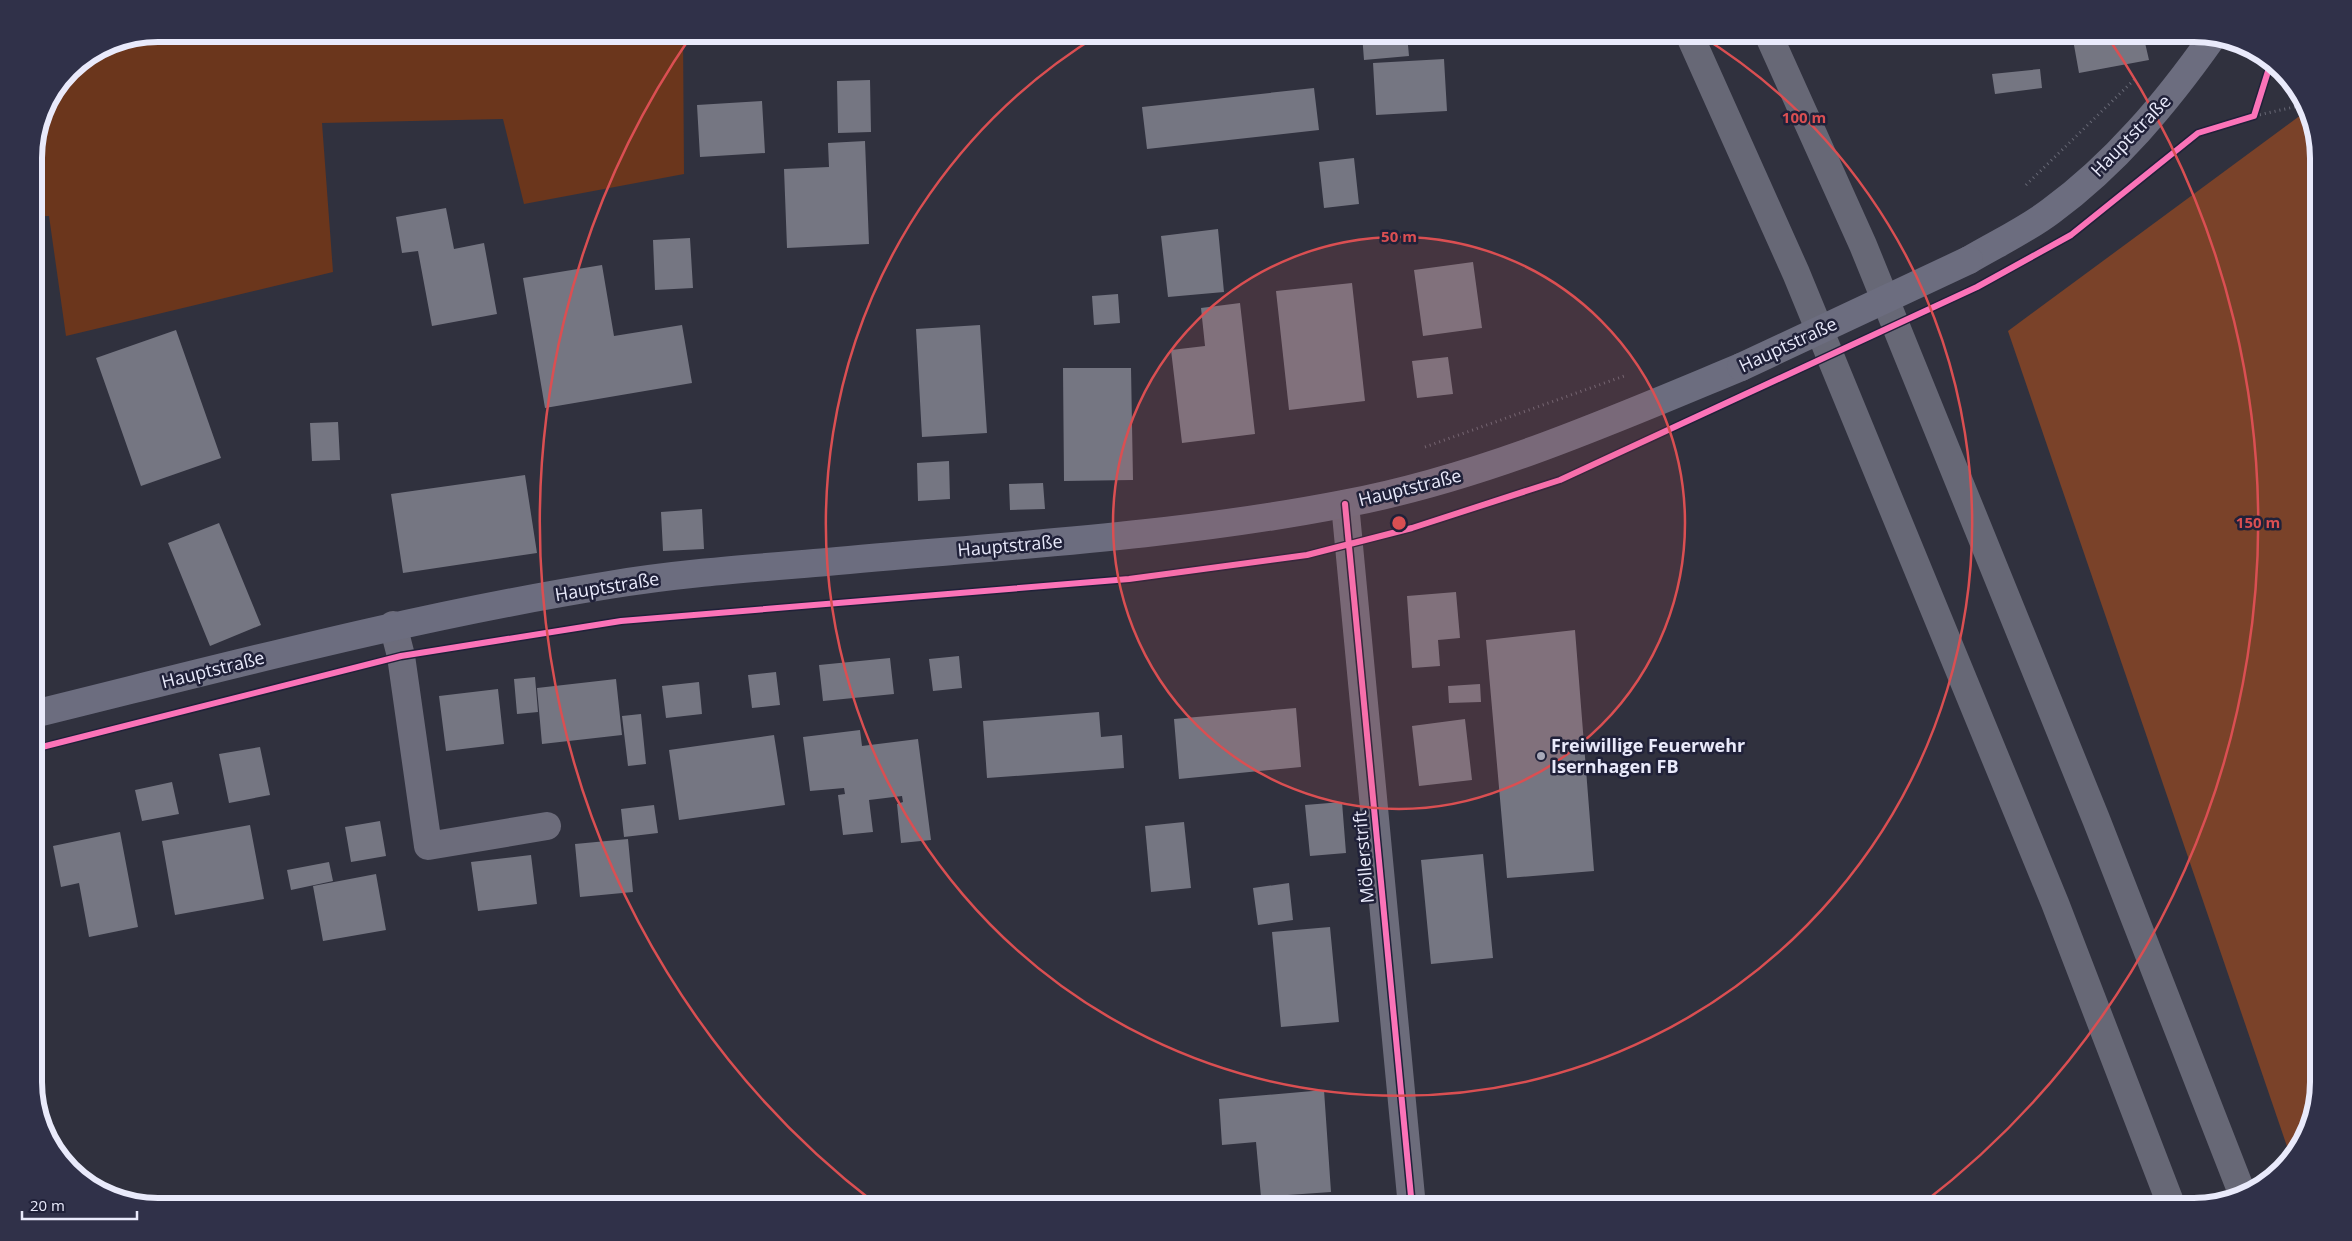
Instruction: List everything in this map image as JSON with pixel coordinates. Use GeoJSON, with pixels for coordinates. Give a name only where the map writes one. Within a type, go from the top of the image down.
{"type":"FeatureCollection","features":[{"type":"Feature","properties":{"kind":"highway"},"geometry":{"type":"LineString","coordinates":[[1693,42],[1796,272],[2055,903],[2169,1198]]}},
{"type":"Feature","properties":{"kind":"highway"},"geometry":{"type":"LineString","coordinates":[[1772,42],[1863,245],[2096,820],[2240,1189]]}},
{"type":"Feature","properties":{"kind":"main road","name":"Hauptstraße"},"geometry":{"type":"LineString","coordinates":[[43,712],[393,625],[612,584],[771,566],[1116,536],[1237,522],[1345,504],[1482,468],[1570,438],[1741,367],[1969,260],[2050,212],[2111,162],[2177,87],[2208,43]]}},
{"type":"Feature","properties":{"kind":"street","name":"Möllerstrift"},"geometry":{"type":"LineString","coordinates":[[1345,504],[1411,1198]]}},
{"type":"Feature","properties":{"kind":"street"},"geometry":{"type":"LineString","coordinates":[[393,625],[401,656],[428,846],[547,826]]}},
{"type":"Feature","properties":{"kind":"path"},"geometry":{"type":"LineString","coordinates":[[2268,70],[2254,116],[2298,106]]}},
{"type":"Feature","properties":{"kind":"path"},"geometry":{"type":"LineString","coordinates":[[2023,187],[2139,75]]}},
{"type":"Feature","properties":{"kind":"path"},"geometry":{"type":"LineString","coordinates":[[1422,448],[1632,373]]}},
{"type":"Feature","properties":{"kind":"shaded area"},"geometry":{"type":"Polygon","coordinates":[[[158,42],[683,42],[684,174],[524,204],[503,119],[322,123],[333,272],[66,336],[49,216],[43,216],[43,143],[46,128],[54,107],[71,82],[82,71],[107,54],[128,46],[158,42]]]}},
{"type":"Feature","properties":{"kind":"shaded area"},"geometry":{"type":"Polygon","coordinates":[[[2301,115],[2309,151],[2310,1083],[2309,1098],[2303,1120],[2298,1134],[2288,1150],[2008,331],[2301,115]]]}},
{"type":"Feature","properties":{"kind":"building"},"geometry":{"type":"Polygon","coordinates":[[[1363,42],[1408,42],[1409,56],[1364,60],[1363,42]]]}},
{"type":"Feature","properties":{"kind":"building"},"geometry":{"type":"Polygon","coordinates":[[[2073,42],[2145,42],[2149,60],[2079,73],[2073,42]]]}},
{"type":"Feature","properties":{"kind":"building"},"geometry":{"type":"Polygon","coordinates":[[[1444,59],[1447,111],[1376,115],[1373,63],[1444,59]]]}},
{"type":"Feature","properties":{"kind":"building"},"geometry":{"type":"Polygon","coordinates":[[[2040,69],[2042,88],[1995,94],[1992,74],[2040,69]]]}},
{"type":"Feature","properties":{"kind":"building"},"geometry":{"type":"Polygon","coordinates":[[[870,80],[871,132],[838,133],[837,81],[870,80]]]}},
{"type":"Feature","properties":{"kind":"building"},"geometry":{"type":"Polygon","coordinates":[[[1314,88],[1319,130],[1147,149],[1142,107],[1314,88]]]}},
{"type":"Feature","properties":{"kind":"building"},"geometry":{"type":"Polygon","coordinates":[[[762,101],[765,153],[700,157],[697,105],[762,101]]]}},
{"type":"Feature","properties":{"kind":"building"},"geometry":{"type":"Polygon","coordinates":[[[865,141],[869,244],[787,248],[784,169],[829,167],[828,143],[865,141]]]}},
{"type":"Feature","properties":{"kind":"building"},"geometry":{"type":"Polygon","coordinates":[[[1354,158],[1359,204],[1324,208],[1319,162],[1354,158]]]}},
{"type":"Feature","properties":{"kind":"building"},"geometry":{"type":"Polygon","coordinates":[[[446,208],[454,249],[484,243],[497,314],[432,326],[418,251],[402,253],[396,217],[446,208]]]}},
{"type":"Feature","properties":{"kind":"building"},"geometry":{"type":"Polygon","coordinates":[[[1218,229],[1224,292],[1168,297],[1161,236],[1218,229]]]}},
{"type":"Feature","properties":{"kind":"building"},"geometry":{"type":"Polygon","coordinates":[[[690,238],[693,288],[655,290],[653,240],[690,238]]]}},
{"type":"Feature","properties":{"kind":"building"},"geometry":{"type":"Polygon","coordinates":[[[1473,262],[1482,328],[1423,336],[1414,270],[1473,262]]]}},
{"type":"Feature","properties":{"kind":"building"},"geometry":{"type":"Polygon","coordinates":[[[602,265],[614,336],[682,325],[692,383],[545,408],[523,278],[602,265]]]}},
{"type":"Feature","properties":{"kind":"building"},"geometry":{"type":"Polygon","coordinates":[[[1352,283],[1365,401],[1289,410],[1276,291],[1352,283]]]}},
{"type":"Feature","properties":{"kind":"building"},"geometry":{"type":"Polygon","coordinates":[[[1118,294],[1120,323],[1094,325],[1092,296],[1118,294]]]}},
{"type":"Feature","properties":{"kind":"building"},"geometry":{"type":"Polygon","coordinates":[[[1240,303],[1255,434],[1182,443],[1171,350],[1205,346],[1201,308],[1240,303]]]}},
{"type":"Feature","properties":{"kind":"building"},"geometry":{"type":"Polygon","coordinates":[[[980,325],[987,433],[922,437],[916,329],[980,325]]]}},
{"type":"Feature","properties":{"kind":"building"},"geometry":{"type":"Polygon","coordinates":[[[176,330],[221,458],[141,486],[96,358],[176,330]]]}},
{"type":"Feature","properties":{"kind":"building"},"geometry":{"type":"Polygon","coordinates":[[[1448,357],[1453,394],[1417,398],[1412,361],[1448,357]]]}},
{"type":"Feature","properties":{"kind":"building"},"geometry":{"type":"Polygon","coordinates":[[[1063,368],[1131,368],[1133,480],[1064,481],[1063,368]]]}},
{"type":"Feature","properties":{"kind":"building"},"geometry":{"type":"Polygon","coordinates":[[[338,422],[340,460],[312,461],[310,423],[338,422]]]}},
{"type":"Feature","properties":{"kind":"building"},"geometry":{"type":"Polygon","coordinates":[[[949,461],[950,499],[918,501],[917,463],[949,461]]]}},
{"type":"Feature","properties":{"kind":"building"},"geometry":{"type":"Polygon","coordinates":[[[525,475],[537,553],[403,573],[391,494],[525,475]]]}},
{"type":"Feature","properties":{"kind":"building"},"geometry":{"type":"Polygon","coordinates":[[[1043,483],[1045,509],[1010,510],[1009,484],[1043,483]]]}},
{"type":"Feature","properties":{"kind":"building"},"geometry":{"type":"Polygon","coordinates":[[[702,509],[704,549],[663,551],[661,512],[702,509]]]}},
{"type":"Feature","properties":{"kind":"building"},"geometry":{"type":"Polygon","coordinates":[[[219,523],[261,625],[210,646],[168,543],[219,523]]]}},
{"type":"Feature","properties":{"kind":"building"},"geometry":{"type":"Polygon","coordinates":[[[1456,592],[1460,638],[1438,640],[1440,666],[1412,668],[1407,596],[1456,592]]]}},
{"type":"Feature","properties":{"kind":"building","name":"Freiwillige Feuerwehr Isernhagen FB"},"geometry":{"type":"Polygon","coordinates":[[[1575,630],[1594,871],[1507,878],[1486,640],[1575,630]]]}},
{"type":"Feature","properties":{"kind":"building"},"geometry":{"type":"Polygon","coordinates":[[[959,656],[962,688],[933,691],[929,659],[959,656]]]}},
{"type":"Feature","properties":{"kind":"building"},"geometry":{"type":"Polygon","coordinates":[[[890,658],[894,694],[823,701],[819,665],[890,658]]]}},
{"type":"Feature","properties":{"kind":"building"},"geometry":{"type":"Polygon","coordinates":[[[776,672],[780,705],[752,708],[748,675],[776,672]]]}},
{"type":"Feature","properties":{"kind":"building"},"geometry":{"type":"Polygon","coordinates":[[[535,677],[538,712],[517,714],[514,679],[535,677]]]}},
{"type":"Feature","properties":{"kind":"building"},"geometry":{"type":"Polygon","coordinates":[[[616,679],[622,735],[542,744],[537,688],[616,679]]]}},
{"type":"Feature","properties":{"kind":"building"},"geometry":{"type":"Polygon","coordinates":[[[699,682],[702,714],[666,718],[662,686],[699,682]]]}},
{"type":"Feature","properties":{"kind":"building"},"geometry":{"type":"Polygon","coordinates":[[[1480,684],[1481,702],[1449,703],[1448,686],[1480,684]]]}},
{"type":"Feature","properties":{"kind":"building"},"geometry":{"type":"Polygon","coordinates":[[[498,689],[504,744],[446,751],[439,696],[498,689]]]}},
{"type":"Feature","properties":{"kind":"building"},"geometry":{"type":"Polygon","coordinates":[[[1296,708],[1301,767],[1179,779],[1174,719],[1296,708]]]}},
{"type":"Feature","properties":{"kind":"building"},"geometry":{"type":"Polygon","coordinates":[[[1099,712],[1101,737],[1122,735],[1124,768],[987,778],[983,721],[1099,712]]]}},
{"type":"Feature","properties":{"kind":"building"},"geometry":{"type":"Polygon","coordinates":[[[641,714],[646,764],[628,766],[622,716],[641,714]]]}},
{"type":"Feature","properties":{"kind":"building"},"geometry":{"type":"Polygon","coordinates":[[[1465,719],[1472,780],[1419,786],[1412,726],[1465,719]]]}},
{"type":"Feature","properties":{"kind":"building"},"geometry":{"type":"Polygon","coordinates":[[[860,730],[862,746],[918,739],[931,840],[901,843],[897,804],[903,802],[902,796],[869,800],[873,832],[843,835],[838,795],[845,794],[844,788],[810,791],[803,737],[860,730]]]}},
{"type":"Feature","properties":{"kind":"building"},"geometry":{"type":"Polygon","coordinates":[[[774,735],[785,805],[679,820],[669,750],[774,735]]]}},
{"type":"Feature","properties":{"kind":"building"},"geometry":{"type":"Polygon","coordinates":[[[260,747],[270,795],[229,803],[219,754],[260,747]]]}},
{"type":"Feature","properties":{"kind":"building"},"geometry":{"type":"Polygon","coordinates":[[[172,782],[179,814],[142,821],[135,790],[172,782]]]}},
{"type":"Feature","properties":{"kind":"building"},"geometry":{"type":"Polygon","coordinates":[[[1342,802],[1346,853],[1310,856],[1305,805],[1342,802]]]}},
{"type":"Feature","properties":{"kind":"building"},"geometry":{"type":"Polygon","coordinates":[[[654,805],[658,833],[624,837],[621,809],[654,805]]]}},
{"type":"Feature","properties":{"kind":"building"},"geometry":{"type":"Polygon","coordinates":[[[380,821],[386,856],[351,862],[345,827],[380,821]]]}},
{"type":"Feature","properties":{"kind":"building"},"geometry":{"type":"Polygon","coordinates":[[[1184,822],[1191,888],[1151,892],[1145,826],[1184,822]]]}},
{"type":"Feature","properties":{"kind":"building"},"geometry":{"type":"Polygon","coordinates":[[[250,825],[264,899],[175,915],[162,841],[250,825]]]}},
{"type":"Feature","properties":{"kind":"building"},"geometry":{"type":"Polygon","coordinates":[[[120,832],[138,927],[89,937],[79,883],[61,887],[53,846],[120,832]]]}},
{"type":"Feature","properties":{"kind":"building"},"geometry":{"type":"Polygon","coordinates":[[[628,839],[633,892],[580,897],[575,844],[628,839]]]}},
{"type":"Feature","properties":{"kind":"building"},"geometry":{"type":"Polygon","coordinates":[[[1483,854],[1493,958],[1431,964],[1421,860],[1483,854]]]}},
{"type":"Feature","properties":{"kind":"building"},"geometry":{"type":"Polygon","coordinates":[[[531,855],[537,904],[478,911],[471,862],[531,855]]]}},
{"type":"Feature","properties":{"kind":"building"},"geometry":{"type":"Polygon","coordinates":[[[329,862],[333,881],[291,890],[287,870],[329,862]]]}},
{"type":"Feature","properties":{"kind":"building"},"geometry":{"type":"Polygon","coordinates":[[[376,874],[386,930],[323,941],[313,886],[376,874]]]}},
{"type":"Feature","properties":{"kind":"building"},"geometry":{"type":"Polygon","coordinates":[[[1289,883],[1293,920],[1258,925],[1253,888],[1289,883]]]}},
{"type":"Feature","properties":{"kind":"building"},"geometry":{"type":"Polygon","coordinates":[[[1330,927],[1339,1022],[1281,1027],[1272,932],[1330,927]]]}},
{"type":"Feature","properties":{"kind":"building"},"geometry":{"type":"Polygon","coordinates":[[[1324,1090],[1331,1192],[1261,1197],[1256,1142],[1222,1145],[1219,1099],[1324,1090]]]}},
{"type":"Feature","properties":{"kind":"cycle path"},"geometry":{"type":"LineString","coordinates":[[43,747],[401,656],[621,621],[1129,579],[1307,555],[1412,528],[1560,480],[1977,287],[2071,235],[2198,133],[2254,116],[2268,70]]}},
{"type":"Feature","properties":{"kind":"cycle path"},"geometry":{"type":"LineString","coordinates":[[1345,504],[1411,1198]]}},
{"type":"Feature","properties":{"kind":"place","name":"Freiwillige Feuerwehr Isernhagen FB"},"geometry":{"type":"Point","coordinates":[1541,756]}}]}
